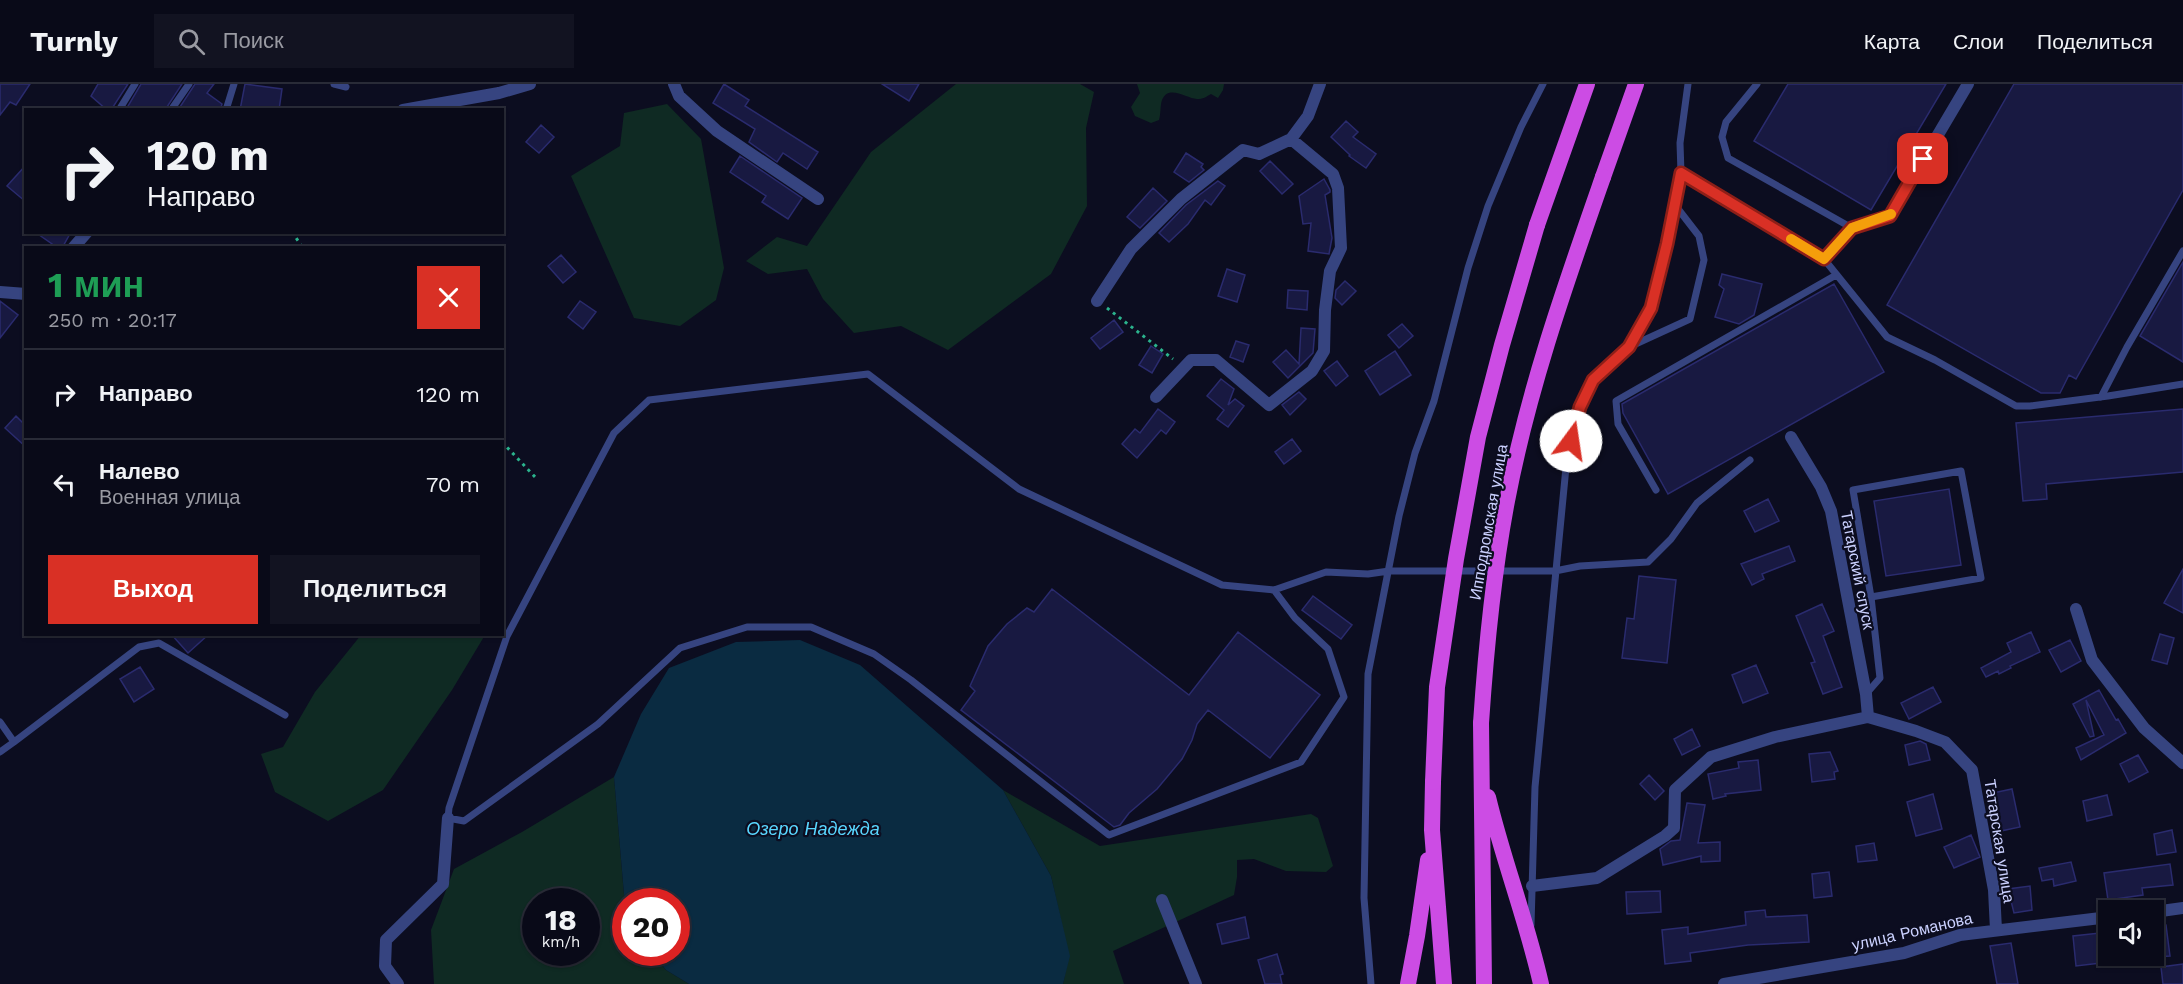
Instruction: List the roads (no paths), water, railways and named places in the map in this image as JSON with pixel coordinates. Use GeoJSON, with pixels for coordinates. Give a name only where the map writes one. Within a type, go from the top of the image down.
{"type":"FeatureCollection","features":[{"type":"Feature","properties":{"kind":"highway","name":"Ипподромская улица"},"geometry":{"type":"LineString","coordinates":[[1444,984],[1432,830],[1433,782],[1437,687],[1456,559],[1478,437],[1502,345],[1537,225],[1587,84]]}},
{"type":"Feature","properties":{"kind":"highway","name":"Ипподромская улица"},"geometry":{"type":"LineString","coordinates":[[1484,984],[1481,723],[1496,566],[1521,436],[1559,305],[1636,84]]}},
{"type":"Feature","properties":{"kind":"highway"},"geometry":{"type":"LineString","coordinates":[[1481,766],[1496,830],[1531,940],[1541,984]]}},
{"type":"Feature","properties":{"kind":"highway"},"geometry":{"type":"LineString","coordinates":[[1408,984],[1418,936],[1432,830]]}},
{"type":"Feature","properties":{"kind":"street"},"geometry":{"type":"LineString","coordinates":[[414,108],[499,93],[530,84]]}},
{"type":"Feature","properties":{"kind":"street"},"geometry":{"type":"LineString","coordinates":[[674,84],[679,96],[717,131],[818,199]]}},
{"type":"Feature","properties":{"kind":"street"},"geometry":{"type":"LineString","coordinates":[[1097,301],[1131,249],[1181,199],[1243,150],[1259,153],[1292,139],[1308,116],[1320,84]]}},
{"type":"Feature","properties":{"kind":"street"},"geometry":{"type":"LineString","coordinates":[[1824,259],[1852,228],[1890,216],[1968,84]]}},
{"type":"Feature","properties":{"kind":"street"},"geometry":{"type":"LineString","coordinates":[[1156,398],[1191,360],[1216,360],[1269,405],[1311,371],[1324,351],[1325,310],[1330,271],[1341,248],[1338,188],[1333,174],[1292,139]]}},
{"type":"Feature","properties":{"kind":"street"},"geometry":{"type":"LineString","coordinates":[[75,246],[85,234]]}},
{"type":"Feature","properties":{"kind":"street"},"geometry":{"type":"LineString","coordinates":[[0,291],[24,294]]}},
{"type":"Feature","properties":{"kind":"street","name":"Татарский спуск"},"geometry":{"type":"LineString","coordinates":[[1791,437],[1821,487],[1831,511],[1866,694],[1868,717]]}},
{"type":"Feature","properties":{"kind":"street"},"geometry":{"type":"LineString","coordinates":[[2076,609],[2092,660],[2144,728],[2183,763]]}},
{"type":"Feature","properties":{"kind":"street"},"geometry":{"type":"LineString","coordinates":[[1532,886],[1597,878],[1665,836],[1674,828],[1675,790],[1711,757],[1775,737],[1868,717]]}},
{"type":"Feature","properties":{"kind":"street","name":"Татарская улица"},"geometry":{"type":"LineString","coordinates":[[1868,717],[1945,742],[1972,770],[1994,890],[1996,930]]}},
{"type":"Feature","properties":{"kind":"street"},"geometry":{"type":"LineString","coordinates":[[398,984],[385,966],[386,940],[443,884],[448,818]]}},
{"type":"Feature","properties":{"kind":"street"},"geometry":{"type":"LineString","coordinates":[[1162,900],[1196,984]]}},
{"type":"Feature","properties":{"kind":"street"},"geometry":{"type":"LineString","coordinates":[[2164,911],[2183,908]]}},
{"type":"Feature","properties":{"kind":"street","name":"улица Романова"},"geometry":{"type":"LineString","coordinates":[[1724,984],[1904,953],[1960,935],[2098,918]]}},
{"type":"Feature","properties":{"kind":"lane"},"geometry":{"type":"LineString","coordinates":[[120,108],[135,84]]}},
{"type":"Feature","properties":{"kind":"lane"},"geometry":{"type":"LineString","coordinates":[[172,108],[189,84]]}},
{"type":"Feature","properties":{"kind":"lane"},"geometry":{"type":"LineString","coordinates":[[227,108],[234,84]]}},
{"type":"Feature","properties":{"kind":"lane"},"geometry":{"type":"LineString","coordinates":[[334,84],[346,87]]}},
{"type":"Feature","properties":{"kind":"lane"},"geometry":{"type":"LineString","coordinates":[[1371,984],[1364,898],[1368,675],[1399,516],[1415,453],[1434,401],[1468,268],[1488,206],[1521,127],[1543,84]]}},
{"type":"Feature","properties":{"kind":"lane"},"geometry":{"type":"LineString","coordinates":[[1629,347],[1651,308],[1667,244],[1681,173],[1680,143],[1688,84]]}},
{"type":"Feature","properties":{"kind":"lane"},"geometry":{"type":"LineString","coordinates":[[1757,84],[1726,122],[1722,137],[1728,158],[1852,228]]}},
{"type":"Feature","properties":{"kind":"lane"},"geometry":{"type":"LineString","coordinates":[[1681,173],[1824,259],[1887,337],[1935,360],[2016,406],[2101,397],[2183,384]]}},
{"type":"Feature","properties":{"kind":"lane"},"geometry":{"type":"LineString","coordinates":[[1531,940],[1535,788],[1567,457],[1580,407],[1593,380],[1629,347],[1690,319],[1704,260],[1699,236],[1675,206]]}},
{"type":"Feature","properties":{"kind":"lane"},"geometry":{"type":"LineString","coordinates":[[2101,397],[2127,347],[2183,251]]}},
{"type":"Feature","properties":{"kind":"lane"},"geometry":{"type":"LineString","coordinates":[[1656,490],[1618,424],[1616,401],[1836,275]]}},
{"type":"Feature","properties":{"kind":"lane"},"geometry":{"type":"LineString","coordinates":[[1274,590],[1295,618],[1328,649],[1344,697],[1301,762],[1109,835],[874,654],[811,627],[747,627],[680,648],[598,724],[464,821],[448,818],[449,808],[507,636],[614,433],[649,400],[868,374],[1018,489],[1222,585],[1274,590],[1326,572],[1368,574],[1389,571],[1555,571],[1580,566],[1648,562],[1671,539],[1697,503],[1750,460]]}},
{"type":"Feature","properties":{"kind":"lane"},"geometry":{"type":"LineString","coordinates":[[1866,694],[1880,678],[1871,597],[1853,489],[1961,471],[1981,578],[1871,597]]}},
{"type":"Feature","properties":{"kind":"lane"},"geometry":{"type":"LineString","coordinates":[[0,752],[139,647],[159,643],[285,715]]}},
{"type":"Feature","properties":{"kind":"lane"},"geometry":{"type":"LineString","coordinates":[[0,722],[14,742]]}},
{"type":"Feature","properties":{"kind":"water","name":"Озеро Надежда"},"geometry":{"type":"Polygon","coordinates":[[[800,640],[860,665],[1003,790],[1051,876],[1070,956],[1063,984],[689,984],[666,970],[663,966],[690,966],[690,888],[623,888],[614,777],[641,714],[669,668],[736,642],[800,640]]]}}]}
